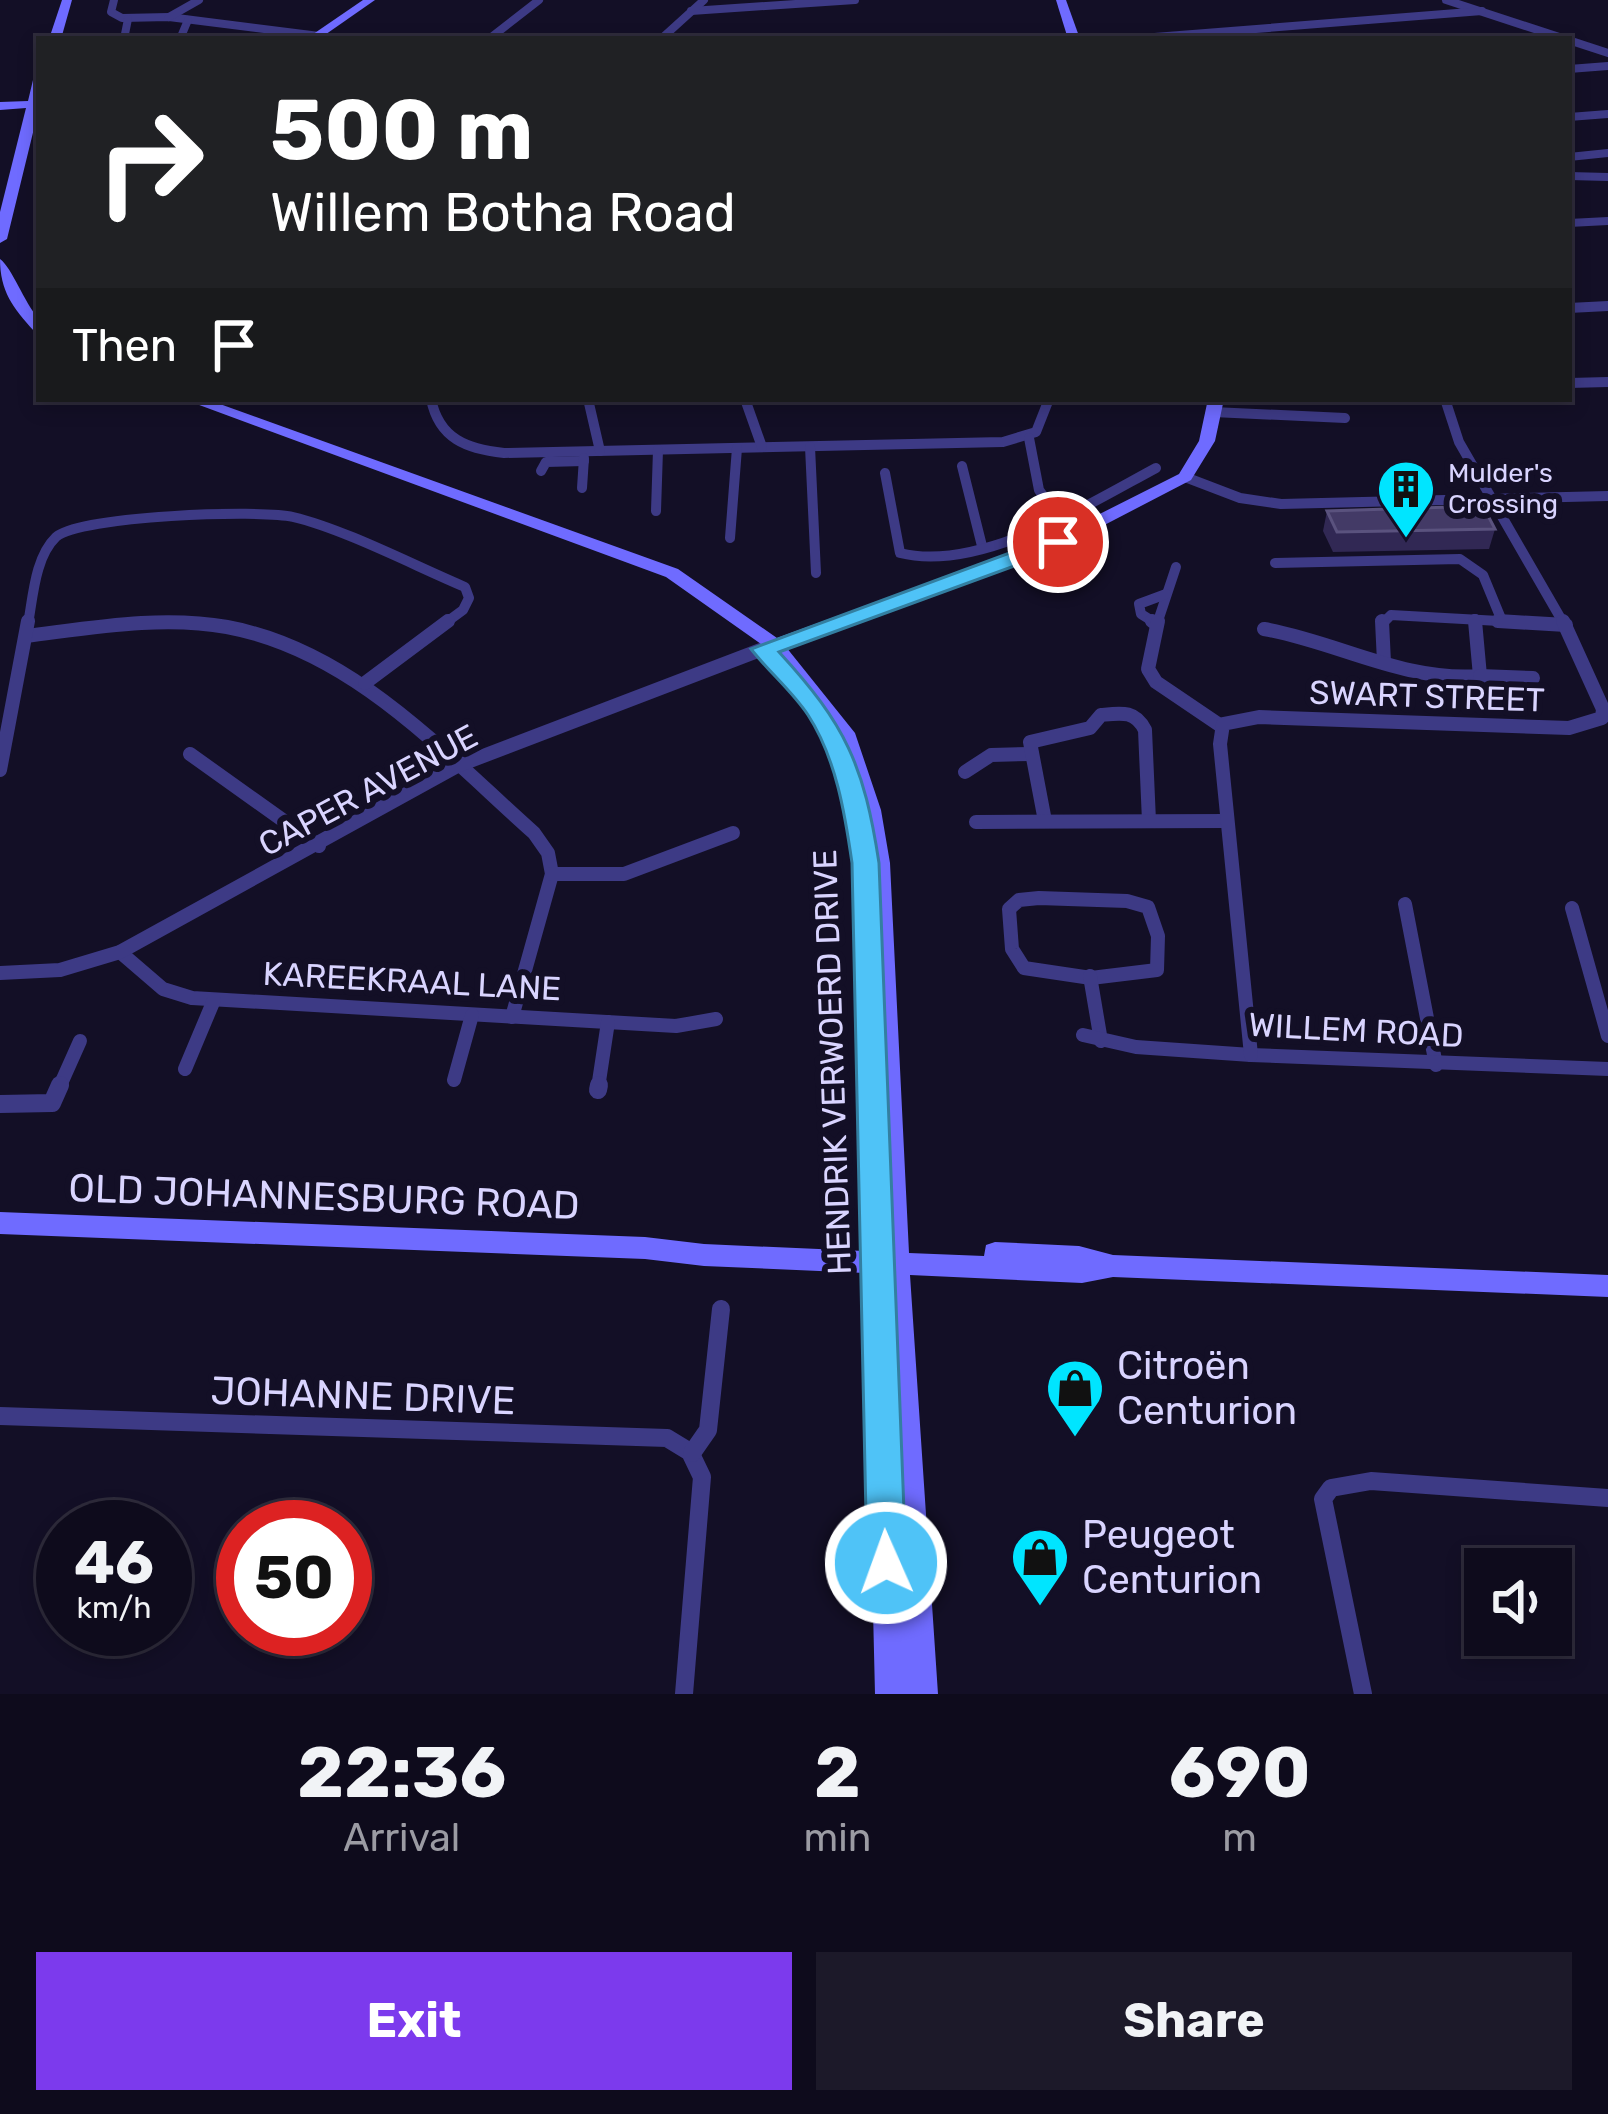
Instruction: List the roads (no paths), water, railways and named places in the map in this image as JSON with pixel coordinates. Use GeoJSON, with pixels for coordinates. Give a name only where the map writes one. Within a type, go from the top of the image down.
{"type":"FeatureCollection","features":[{"type":"Feature","properties":{"kind":"main road"},"geometry":{"type":"LineString","coordinates":[[56,36],[67,0]]}},
{"type":"Feature","properties":{"kind":"main road"},"geometry":{"type":"LineString","coordinates":[[316,36],[370,0]]}},
{"type":"Feature","properties":{"kind":"main road"},"geometry":{"type":"LineString","coordinates":[[1061,0],[1073,36]]}},
{"type":"Feature","properties":{"kind":"main road"},"geometry":{"type":"LineString","coordinates":[[0,105],[36,103],[0,239]]}},
{"type":"Feature","properties":{"kind":"main road"},"geometry":{"type":"LineString","coordinates":[[0,263],[16,302],[36,325]]}},
{"type":"Feature","properties":{"kind":"main road","name":"HENDRIK VERWOERD DRIVE"},"geometry":{"type":"LineString","coordinates":[[199,402],[672,573],[812,686],[845,733],[860,767],[879,862],[891,1694]]}},
{"type":"Feature","properties":{"kind":"main road"},"geometry":{"type":"LineString","coordinates":[[769,647],[1096,526],[1185,476],[1207,442],[1215,405]]}},
{"type":"Feature","properties":{"kind":"main road"},"geometry":{"type":"LineString","coordinates":[[812,686],[808,652],[861,616]]}},
{"type":"Feature","properties":{"kind":"main road","name":"HENDRIK VERWOERD DRIVE"},"geometry":{"type":"LineString","coordinates":[[769,647],[833,736],[858,813],[870,919],[886,1256],[922,1694]]}},
{"type":"Feature","properties":{"kind":"main road","name":"OLD JOHANNESBURG ROAD"},"geometry":{"type":"LineString","coordinates":[[0,1223],[645,1248],[704,1256],[886,1256],[1082,1272],[1113,1266],[1608,1286]]}},
{"type":"Feature","properties":{"kind":"street"},"geometry":{"type":"LineString","coordinates":[[114,0],[111,12],[128,19],[169,17],[308,36]]}},
{"type":"Feature","properties":{"kind":"street"},"geometry":{"type":"LineString","coordinates":[[169,17],[199,0]]}},
{"type":"Feature","properties":{"kind":"street"},"geometry":{"type":"LineString","coordinates":[[493,36],[539,0]]}},
{"type":"Feature","properties":{"kind":"street"},"geometry":{"type":"LineString","coordinates":[[664,36],[704,0]]}},
{"type":"Feature","properties":{"kind":"street"},"geometry":{"type":"LineString","coordinates":[[692,11],[855,0]]}},
{"type":"Feature","properties":{"kind":"street"},"geometry":{"type":"LineString","coordinates":[[1446,0],[1557,36]]}},
{"type":"Feature","properties":{"kind":"street"},"geometry":{"type":"LineString","coordinates":[[1167,36],[1482,11]]}},
{"type":"Feature","properties":{"kind":"street"},"geometry":{"type":"LineString","coordinates":[[125,36],[128,19]]}},
{"type":"Feature","properties":{"kind":"street"},"geometry":{"type":"LineString","coordinates":[[181,36],[188,20]]}},
{"type":"Feature","properties":{"kind":"street"},"geometry":{"type":"LineString","coordinates":[[255,36],[263,29]]}},
{"type":"Feature","properties":{"kind":"street"},"geometry":{"type":"LineString","coordinates":[[1572,41],[1608,53]]}},
{"type":"Feature","properties":{"kind":"street"},"geometry":{"type":"LineString","coordinates":[[1572,69],[1608,66]]}},
{"type":"Feature","properties":{"kind":"street"},"geometry":{"type":"LineString","coordinates":[[1572,117],[1608,114]]}},
{"type":"Feature","properties":{"kind":"street"},"geometry":{"type":"LineString","coordinates":[[1572,157],[1608,154]]}},
{"type":"Feature","properties":{"kind":"street"},"geometry":{"type":"LineString","coordinates":[[1572,176],[1608,177]]}},
{"type":"Feature","properties":{"kind":"street"},"geometry":{"type":"LineString","coordinates":[[1572,223],[1608,221]]}},
{"type":"Feature","properties":{"kind":"street"},"geometry":{"type":"LineString","coordinates":[[1572,308],[1608,306]]}},
{"type":"Feature","properties":{"kind":"street"},"geometry":{"type":"LineString","coordinates":[[1572,383],[1608,382]]}},
{"type":"Feature","properties":{"kind":"street"},"geometry":{"type":"LineString","coordinates":[[431,402],[433,421],[440,431],[482,449],[584,456]]}},
{"type":"Feature","properties":{"kind":"street"},"geometry":{"type":"LineString","coordinates":[[589,402],[600,451]]}},
{"type":"Feature","properties":{"kind":"street"},"geometry":{"type":"LineString","coordinates":[[746,402],[762,447]]}},
{"type":"Feature","properties":{"kind":"street"},"geometry":{"type":"LineString","coordinates":[[541,471],[546,462],[600,451],[1029,438],[1048,402]]}},
{"type":"Feature","properties":{"kind":"street","name":"SWART STREET"},"geometry":{"type":"LineString","coordinates":[[1221,726],[1258,717],[1575,728],[1602,718],[1566,625],[1459,442],[1445,402]]}},
{"type":"Feature","properties":{"kind":"street"},"geometry":{"type":"LineString","coordinates":[[1215,405],[1345,418]]}},
{"type":"Feature","properties":{"kind":"street"},"geometry":{"type":"LineString","coordinates":[[1029,438],[1040,490],[1060,519]]}},
{"type":"Feature","properties":{"kind":"street"},"geometry":{"type":"LineString","coordinates":[[810,447],[816,573]]}},
{"type":"Feature","properties":{"kind":"street"},"geometry":{"type":"LineString","coordinates":[[730,538],[737,448]]}},
{"type":"Feature","properties":{"kind":"street"},"geometry":{"type":"LineString","coordinates":[[656,511],[658,450]]}},
{"type":"Feature","properties":{"kind":"street"},"geometry":{"type":"LineString","coordinates":[[582,488],[584,456]]}},
{"type":"Feature","properties":{"kind":"street"},"geometry":{"type":"LineString","coordinates":[[962,466],[982,546]]}},
{"type":"Feature","properties":{"kind":"street"},"geometry":{"type":"LineString","coordinates":[[885,473],[899,553],[916,558],[949,556],[1060,519],[1156,468]]}},
{"type":"Feature","properties":{"kind":"street"},"geometry":{"type":"LineString","coordinates":[[1185,476],[1224,493],[1267,503],[1608,496]]}},
{"type":"Feature","properties":{"kind":"street"},"geometry":{"type":"LineString","coordinates":[[0,770],[43,557],[55,538],[72,527],[117,518],[291,516],[448,577],[468,593],[467,604],[456,616],[365,683]]}},
{"type":"Feature","properties":{"kind":"street"},"geometry":{"type":"LineString","coordinates":[[949,556],[969,576]]}},
{"type":"Feature","properties":{"kind":"street"},"geometry":{"type":"LineString","coordinates":[[1275,563],[1460,559],[1483,574],[1502,621]]}},
{"type":"Feature","properties":{"kind":"street"},"geometry":{"type":"LineString","coordinates":[[1176,568],[1148,669],[1151,676],[1221,726],[1250,1055]]}},
{"type":"Feature","properties":{"kind":"street"},"geometry":{"type":"LineString","coordinates":[[1157,625],[1141,614],[1139,604],[1166,594]]}},
{"type":"Feature","properties":{"kind":"street"},"geometry":{"type":"LineString","coordinates":[[1384,662],[1386,617],[1566,625]]}},
{"type":"Feature","properties":{"kind":"street"},"geometry":{"type":"LineString","coordinates":[[1475,619],[1480,676]]}},
{"type":"Feature","properties":{"kind":"street"},"geometry":{"type":"LineString","coordinates":[[26,636],[101,628],[224,627],[289,648],[365,683],[534,833],[548,853],[552,874],[512,1017]]}},
{"type":"Feature","properties":{"kind":"street"},"geometry":{"type":"LineString","coordinates":[[1264,629],[1412,674],[1533,679]]}},
{"type":"Feature","properties":{"kind":"street","name":"CAPER AVENUE"},"geometry":{"type":"LineString","coordinates":[[0,973],[60,970],[120,952],[458,766],[769,647]]}},
{"type":"Feature","properties":{"kind":"street"},"geometry":{"type":"LineString","coordinates":[[1586,668],[1608,668]]}},
{"type":"Feature","properties":{"kind":"street"},"geometry":{"type":"LineString","coordinates":[[1046,821],[1030,742],[1090,728],[1101,715],[1134,715],[1145,730],[1149,821]]}},
{"type":"Feature","properties":{"kind":"street"},"geometry":{"type":"LineString","coordinates":[[190,754],[319,846]]}},
{"type":"Feature","properties":{"kind":"street"},"geometry":{"type":"LineString","coordinates":[[965,772],[979,767],[991,754],[1030,754]]}},
{"type":"Feature","properties":{"kind":"street"},"geometry":{"type":"LineString","coordinates":[[976,822],[1227,820]]}},
{"type":"Feature","properties":{"kind":"street"},"geometry":{"type":"LineString","coordinates":[[552,874],[624,874],[733,833]]}},
{"type":"Feature","properties":{"kind":"street"},"geometry":{"type":"LineString","coordinates":[[1039,898],[1127,901],[1148,907],[1158,936],[1157,970],[1140,976],[1090,976],[1033,972],[1015,960],[1009,918],[1013,903],[1039,898]]}},
{"type":"Feature","properties":{"kind":"street"},"geometry":{"type":"LineString","coordinates":[[1405,904],[1436,1064]]}},
{"type":"Feature","properties":{"kind":"street"},"geometry":{"type":"LineString","coordinates":[[1572,908],[1608,1036]]}},
{"type":"Feature","properties":{"kind":"street","name":"KAREEKRAAL LANE"},"geometry":{"type":"LineString","coordinates":[[120,952],[163,989],[214,1000],[676,1026],[716,1019]]}},
{"type":"Feature","properties":{"kind":"street"},"geometry":{"type":"LineString","coordinates":[[1090,976],[1101,1041]]}},
{"type":"Feature","properties":{"kind":"street"},"geometry":{"type":"LineString","coordinates":[[185,1069],[214,1000]]}},
{"type":"Feature","properties":{"kind":"street"},"geometry":{"type":"LineString","coordinates":[[454,1080],[472,1015]]}},
{"type":"Feature","properties":{"kind":"street"},"geometry":{"type":"LineString","coordinates":[[598,1090],[608,1022]]}},
{"type":"Feature","properties":{"kind":"street","name":"WILLEM ROAD"},"geometry":{"type":"LineString","coordinates":[[1084,1035],[1101,1041],[1250,1055],[1608,1069]]}},
{"type":"Feature","properties":{"kind":"street"},"geometry":{"type":"LineString","coordinates":[[0,1104],[52,1102],[80,1041]]}},
{"type":"Feature","properties":{"kind":"street"},"geometry":{"type":"LineString","coordinates":[[683,1694],[702,1477],[692,1453],[708,1430],[721,1309]]}},
{"type":"Feature","properties":{"kind":"street","name":"JOHANNE DRIVE"},"geometry":{"type":"LineString","coordinates":[[0,1416],[667,1438],[692,1453]]}},
{"type":"Feature","properties":{"kind":"street"},"geometry":{"type":"LineString","coordinates":[[1363,1694],[1323,1499],[1340,1483],[1371,1480],[1607,1501]]}},
{"type":"Feature","properties":{"kind":"place","name":"Mulder's Crossing"},"geometry":{"type":"Point","coordinates":[1406,540]}},
{"type":"Feature","properties":{"kind":"place","name":"Citroën Centurion"},"geometry":{"type":"Point","coordinates":[1075,1439]}},
{"type":"Feature","properties":{"kind":"place","name":"Peugeot Centurion"},"geometry":{"type":"Point","coordinates":[1040,1608]}}]}
